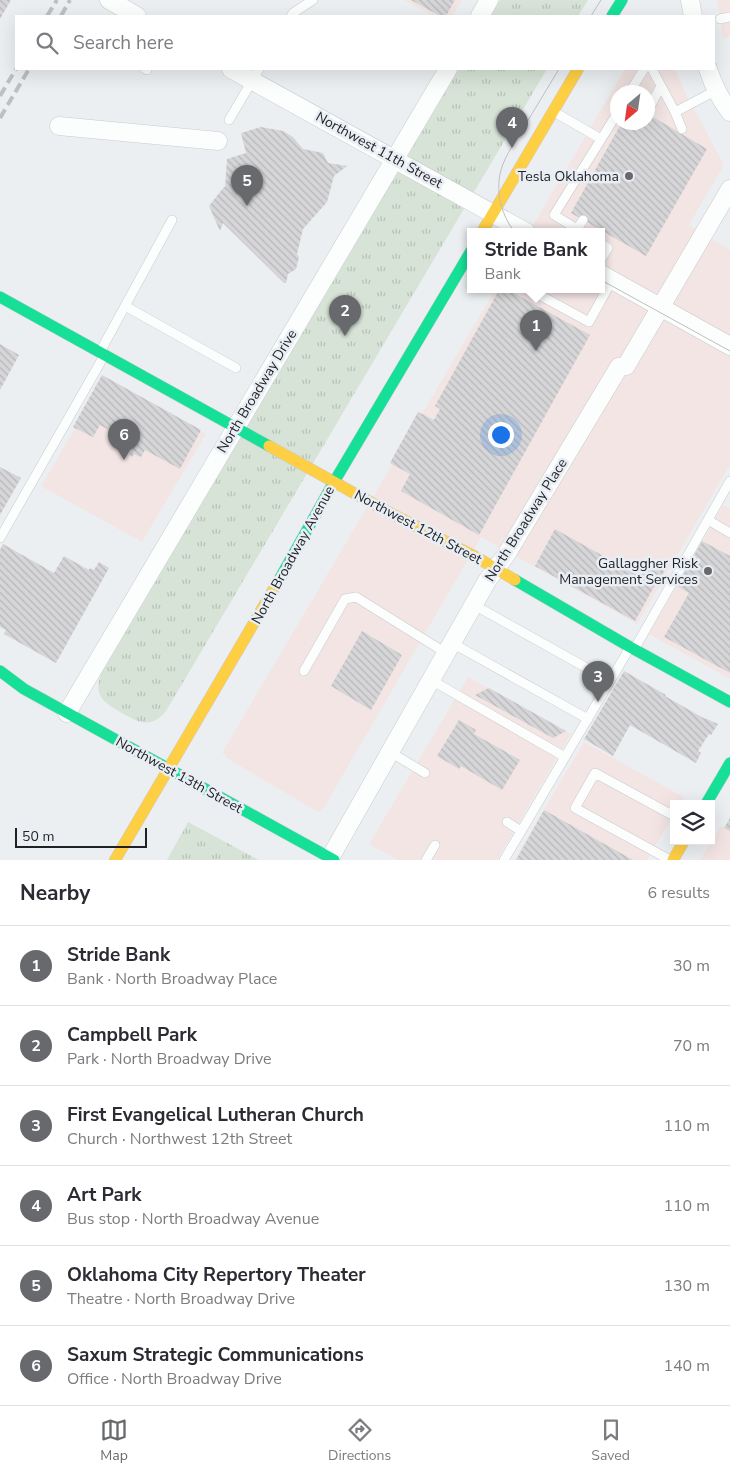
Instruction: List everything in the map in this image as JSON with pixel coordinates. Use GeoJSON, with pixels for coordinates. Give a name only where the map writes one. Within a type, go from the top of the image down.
{"type":"FeatureCollection","features":[{"type":"Feature","properties":{"kind":"main road"},"geometry":{"type":"LineString","coordinates":[[613,15],[622,0]]}},
{"type":"Feature","properties":{"kind":"main road"},"geometry":{"type":"LineString","coordinates":[[484,228],[577,70]]}},
{"type":"Feature","properties":{"kind":"main road","name":"North Broadway Avenue"},"geometry":{"type":"LineString","coordinates":[[115,860],[170,770],[268,602],[334,482],[467,258]]}},
{"type":"Feature","properties":{"kind":"main road","name":"Northwest 12th Street"},"geometry":{"type":"LineString","coordinates":[[0,297],[334,482],[496,569],[730,702]]}},
{"type":"Feature","properties":{"kind":"main road","name":"Northwest 13th Street"},"geometry":{"type":"LineString","coordinates":[[0,671],[24,690]]}},
{"type":"Feature","properties":{"kind":"main road","name":"Northwest 13th Street"},"geometry":{"type":"LineString","coordinates":[[0,680],[24,690],[67,713],[332,859]]}},
{"type":"Feature","properties":{"kind":"main road"},"geometry":{"type":"LineString","coordinates":[[708,800],[730,763]]}},
{"type":"Feature","properties":{"kind":"main road"},"geometry":{"type":"LineString","coordinates":[[672,860],[681,845]]}},
{"type":"Feature","properties":{"kind":"street"},"geometry":{"type":"LineString","coordinates":[[109,0],[135,15]]}},
{"type":"Feature","properties":{"kind":"street"},"geometry":{"type":"LineString","coordinates":[[481,15],[489,0]]}},
{"type":"Feature","properties":{"kind":"street"},"geometry":{"type":"LineString","coordinates":[[690,0],[693,15]]}},
{"type":"Feature","properties":{"kind":"street","name":"Northwest 11th Street"},"geometry":{"type":"LineString","coordinates":[[236,70],[255,74],[395,159],[519,228]]}},
{"type":"Feature","properties":{"kind":"street","name":"North Broadway Drive"},"geometry":{"type":"LineString","coordinates":[[67,713],[447,70]]}},
{"type":"Feature","properties":{"kind":"street"},"geometry":{"type":"LineString","coordinates":[[708,70],[716,90],[730,112]]}},
{"type":"Feature","properties":{"kind":"street"},"geometry":{"type":"LineString","coordinates":[[59,126],[218,141]]}},
{"type":"Feature","properties":{"kind":"street","name":"North Broadway Place"},"geometry":{"type":"LineString","coordinates":[[332,859],[430,680],[474,605],[619,367],[626,366],[730,189]]}},
{"type":"Feature","properties":{"kind":"street"},"geometry":{"type":"LineString","coordinates":[[607,277],[730,346]]}},
{"type":"Feature","properties":{"kind":"lane"},"geometry":{"type":"LineString","coordinates":[[292,15],[313,0]]}},
{"type":"Feature","properties":{"kind":"lane"},"geometry":{"type":"LineString","coordinates":[[720,19],[730,17]]}},
{"type":"Feature","properties":{"kind":"lane"},"geometry":{"type":"LineString","coordinates":[[634,85],[643,70]]}},
{"type":"Feature","properties":{"kind":"lane"},"geometry":{"type":"LineString","coordinates":[[653,70],[682,129]]}},
{"type":"Feature","properties":{"kind":"lane"},"geometry":{"type":"LineString","coordinates":[[229,120],[255,74]]}},
{"type":"Feature","properties":{"kind":"lane"},"geometry":{"type":"LineString","coordinates":[[655,98],[662,86]]}},
{"type":"Feature","properties":{"kind":"lane"},"geometry":{"type":"LineString","coordinates":[[675,112],[716,90]]}},
{"type":"Feature","properties":{"kind":"lane"},"geometry":{"type":"LineString","coordinates":[[553,111],[601,139]]}},
{"type":"Feature","properties":{"kind":"lane"},"geometry":{"type":"LineString","coordinates":[[575,228],[554,215],[610,125]]}},
{"type":"Feature","properties":{"kind":"lane"},"geometry":{"type":"LineString","coordinates":[[0,538],[102,354],[125,306],[172,220]]}},
{"type":"Feature","properties":{"kind":"lane"},"geometry":{"type":"LineString","coordinates":[[581,228],[583,220]]}},
{"type":"Feature","properties":{"kind":"lane"},"geometry":{"type":"LineString","coordinates":[[536,293],[589,322],[601,293]]}},
{"type":"Feature","properties":{"kind":"lane"},"geometry":{"type":"LineString","coordinates":[[125,306],[236,368]]}},
{"type":"Feature","properties":{"kind":"lane"},"geometry":{"type":"LineString","coordinates":[[504,860],[729,485]]}},
{"type":"Feature","properties":{"kind":"lane"},"geometry":{"type":"LineString","coordinates":[[708,520],[730,533]]}},
{"type":"Feature","properties":{"kind":"lane"},"geometry":{"type":"LineString","coordinates":[[304,672],[345,599],[356,597],[449,648],[588,719]]}},
{"type":"Feature","properties":{"kind":"lane"},"geometry":{"type":"LineString","coordinates":[[474,605],[610,681]]}},
{"type":"Feature","properties":{"kind":"lane"},"geometry":{"type":"LineString","coordinates":[[430,680],[565,757]]}},
{"type":"Feature","properties":{"kind":"lane"},"geometry":{"type":"LineString","coordinates":[[390,752],[426,774]]}},
{"type":"Feature","properties":{"kind":"lane"},"geometry":{"type":"LineString","coordinates":[[670,814],[595,772],[575,808],[672,860]]}},
{"type":"Feature","properties":{"kind":"lane"},"geometry":{"type":"LineString","coordinates":[[507,822],[521,831]]}},
{"type":"Feature","properties":{"kind":"lane"},"geometry":{"type":"LineString","coordinates":[[426,860],[435,845]]}},
{"type":"Feature","properties":{"kind":"shaded area"},"geometry":{"type":"Polygon","coordinates":[[[404,0],[462,0],[454,15],[431,15],[404,0]]]}},
{"type":"Feature","properties":{"kind":"shaded area"},"geometry":{"type":"Polygon","coordinates":[[[717,0],[730,0],[730,37],[724,39],[722,32],[717,0]]]}},
{"type":"Feature","properties":{"kind":"shaded area"},"geometry":{"type":"Polygon","coordinates":[[[624,70],[675,70],[687,96],[724,165],[689,225],[730,250],[730,465],[637,624],[481,537],[322,811],[318,812],[225,757],[226,755],[222,753],[493,293],[605,293],[605,228],[531,228],[610,94],[610,130],[655,130],[655,85],[616,85],[624,70]]]}},
{"type":"Feature","properties":{"kind":"shaded area"},"geometry":{"type":"Polygon","coordinates":[[[105,378],[206,434],[142,542],[41,486],[105,378]]]}},
{"type":"Feature","properties":{"kind":"shaded area","name":"Gallaggher Risk Management Services"},"geometry":{"type":"Polygon","coordinates":[[[723,505],[730,509],[730,679],[649,634],[723,505]]]}},
{"type":"Feature","properties":{"kind":"shaded area"},"geometry":{"type":"Polygon","coordinates":[[[468,677],[571,734],[497,860],[398,860],[369,844],[468,677]]]}},
{"type":"Feature","properties":{"kind":"shaded area"},"geometry":{"type":"Polygon","coordinates":[[[584,742],[684,797],[683,800],[670,800],[670,822],[647,860],[514,860],[584,742]]]}},
{"type":"Feature","properties":{"kind":"shaded area"},"geometry":{"type":"Polygon","coordinates":[[[721,826],[730,831],[730,860],[700,860],[709,845],[715,845],[715,836],[721,826]]]}},
{"type":"Feature","properties":{"kind":"green space"},"geometry":{"type":"Polygon","coordinates":[[[500,0],[588,0],[579,15],[491,15],[500,0]]]}},
{"type":"Feature","properties":{"kind":"green space"},"geometry":{"type":"Polygon","coordinates":[[[458,70],[546,70],[166,711],[160,717],[150,722],[139,722],[128,717],[110,706],[102,698],[98,688],[101,674],[458,70]]]}},
{"type":"Feature","properties":{"kind":"green space"},"geometry":{"type":"Polygon","coordinates":[[[188,822],[259,860],[167,860],[188,822]]]}},
{"type":"Feature","properties":{"kind":"building"},"geometry":{"type":"Polygon","coordinates":[[[0,0],[11,0],[0,19],[0,0]]]}},
{"type":"Feature","properties":{"kind":"building"},"geometry":{"type":"Polygon","coordinates":[[[411,0],[455,0],[447,15],[438,15],[411,0]]]}},
{"type":"Feature","properties":{"kind":"building"},"geometry":{"type":"Polygon","coordinates":[[[655,118],[707,149],[646,256],[605,232],[605,228],[597,228],[571,213],[618,130],[655,130],[655,118]]]}},
{"type":"Feature","properties":{"kind":"building"},"geometry":{"type":"Polygon","coordinates":[[[261,127],[283,131],[293,137],[303,149],[323,153],[328,163],[347,166],[334,176],[327,202],[303,229],[297,254],[299,257],[296,269],[288,274],[286,283],[223,223],[220,231],[209,206],[225,187],[227,159],[246,153],[241,133],[261,127]]]}},
{"type":"Feature","properties":{"kind":"building"},"geometry":{"type":"Polygon","coordinates":[[[497,293],[513,293],[590,335],[479,535],[401,491],[410,474],[390,463],[418,412],[434,420],[440,409],[435,406],[497,293]]]}},
{"type":"Feature","properties":{"kind":"building"},"geometry":{"type":"Polygon","coordinates":[[[0,344],[19,355],[0,390],[0,344]]]}},
{"type":"Feature","properties":{"kind":"building"},"geometry":{"type":"Polygon","coordinates":[[[102,375],[201,430],[180,469],[145,450],[141,457],[134,454],[132,457],[129,455],[135,444],[100,425],[93,437],[73,427],[102,375]]]}},
{"type":"Feature","properties":{"kind":"building"},"geometry":{"type":"Polygon","coordinates":[[[0,467],[21,478],[0,515],[0,467]]]}},
{"type":"Feature","properties":{"kind":"building"},"geometry":{"type":"Polygon","coordinates":[[[555,529],[655,585],[635,621],[535,566],[555,529]]]}},
{"type":"Feature","properties":{"kind":"building","name":"Gallaggher Risk Management Services"},"geometry":{"type":"Polygon","coordinates":[[[702,541],[730,556],[730,673],[664,637],[689,593],[677,586],[702,541]]]}},
{"type":"Feature","properties":{"kind":"building"},"geometry":{"type":"Polygon","coordinates":[[[3,544],[54,573],[64,556],[89,570],[90,568],[94,570],[99,562],[109,568],[56,663],[4,634],[6,630],[0,627],[0,550],[3,544]]]}},
{"type":"Feature","properties":{"kind":"building"},"geometry":{"type":"Polygon","coordinates":[[[649,561],[665,570],[657,584],[641,575],[649,561]]]}},
{"type":"Feature","properties":{"kind":"building"},"geometry":{"type":"Polygon","coordinates":[[[362,631],[402,655],[371,710],[331,686],[362,631]]]}},
{"type":"Feature","properties":{"kind":"building"},"geometry":{"type":"Polygon","coordinates":[[[624,671],[705,719],[718,724],[698,751],[701,753],[696,763],[630,725],[613,756],[584,739],[624,671]]]}},
{"type":"Feature","properties":{"kind":"building"},"geometry":{"type":"Polygon","coordinates":[[[489,688],[566,731],[553,738],[475,695],[489,688]]]}},
{"type":"Feature","properties":{"kind":"building"},"geometry":{"type":"Polygon","coordinates":[[[459,720],[476,730],[474,734],[520,760],[502,790],[461,766],[459,769],[437,756],[459,720]]]}},
{"type":"Feature","properties":{"kind":"building"},"geometry":{"type":"Polygon","coordinates":[[[544,810],[633,860],[516,860],[544,810]]]}},
{"type":"Feature","properties":{"kind":"building"},"geometry":{"type":"Polygon","coordinates":[[[730,818],[730,831],[724,828],[730,818]]]}},
{"type":"Feature","properties":{"kind":"tram line"},"geometry":{"type":"LineString","coordinates":[[592,15],[601,0]]}},
{"type":"Feature","properties":{"kind":"tram line"},"geometry":{"type":"LineString","coordinates":[[512,228],[501,205],[499,189],[501,168],[558,70]]}},
{"type":"Feature","properties":{"kind":"tram line"},"geometry":{"type":"LineString","coordinates":[[605,282],[730,351]]}},
{"type":"Feature","properties":{"kind":"railway"},"geometry":{"type":"LineString","coordinates":[[48,15],[57,0]]}},
{"type":"Feature","properties":{"kind":"railway"},"geometry":{"type":"LineString","coordinates":[[62,15],[70,0]]}},
{"type":"Feature","properties":{"kind":"railway"},"geometry":{"type":"LineString","coordinates":[[0,96],[15,70]]}},
{"type":"Feature","properties":{"kind":"railway"},"geometry":{"type":"LineString","coordinates":[[0,118],[28,70]]}},
{"type":"Feature","properties":{"kind":"traffic: fast"},"geometry":{"type":"LineString","coordinates":[[613,15],[622,0]]}},
{"type":"Feature","properties":{"kind":"traffic: fast"},"geometry":{"type":"LineString","coordinates":[[279,580],[334,482],[467,258]]}},
{"type":"Feature","properties":{"kind":"traffic: fast"},"geometry":{"type":"LineString","coordinates":[[0,297],[269,446]]}},
{"type":"Feature","properties":{"kind":"traffic: fast"},"geometry":{"type":"LineString","coordinates":[[515,580],[630,647],[730,702]]}},
{"type":"Feature","properties":{"kind":"traffic: fast"},"geometry":{"type":"LineString","coordinates":[[0,671],[24,689],[334,860]]}},
{"type":"Feature","properties":{"kind":"traffic: fast"},"geometry":{"type":"LineString","coordinates":[[708,800],[730,763]]}},
{"type":"Feature","properties":{"kind":"traffic: slow"},"geometry":{"type":"LineString","coordinates":[[484,228],[577,70]]}},
{"type":"Feature","properties":{"kind":"traffic: slow"},"geometry":{"type":"LineString","coordinates":[[269,446],[390,513],[476,557],[515,580]]}},
{"type":"Feature","properties":{"kind":"traffic: slow"},"geometry":{"type":"LineString","coordinates":[[115,860],[279,580]]}},
{"type":"Feature","properties":{"kind":"traffic: slow"},"geometry":{"type":"LineString","coordinates":[[673,860],[682,845]]}},
{"type":"Feature","properties":{"kind":"place","name":"Art Park"},"geometry":{"type":"Point","coordinates":[512,148]}},
{"type":"Feature","properties":{"kind":"place","name":"Tesla Oklahoma"},"geometry":{"type":"Point","coordinates":[629,176]}},
{"type":"Feature","properties":{"kind":"place","name":"Oklahoma City Repertory Theater"},"geometry":{"type":"Point","coordinates":[247,206]}},
{"type":"Feature","properties":{"kind":"place","name":"Campbell Park"},"geometry":{"type":"Point","coordinates":[345,336]}},
{"type":"Feature","properties":{"kind":"place","name":"Stride Bank"},"geometry":{"type":"Point","coordinates":[536,351]}},
{"type":"Feature","properties":{"kind":"place","name":"Saxum Strategic Communications"},"geometry":{"type":"Point","coordinates":[124,460]}},
{"type":"Feature","properties":{"kind":"place","name":"Gallaggher Risk Management Services"},"geometry":{"type":"Point","coordinates":[708,571]}},
{"type":"Feature","properties":{"kind":"place","name":"First Evangelical Lutheran Church"},"geometry":{"type":"Point","coordinates":[598,702]}}]}
